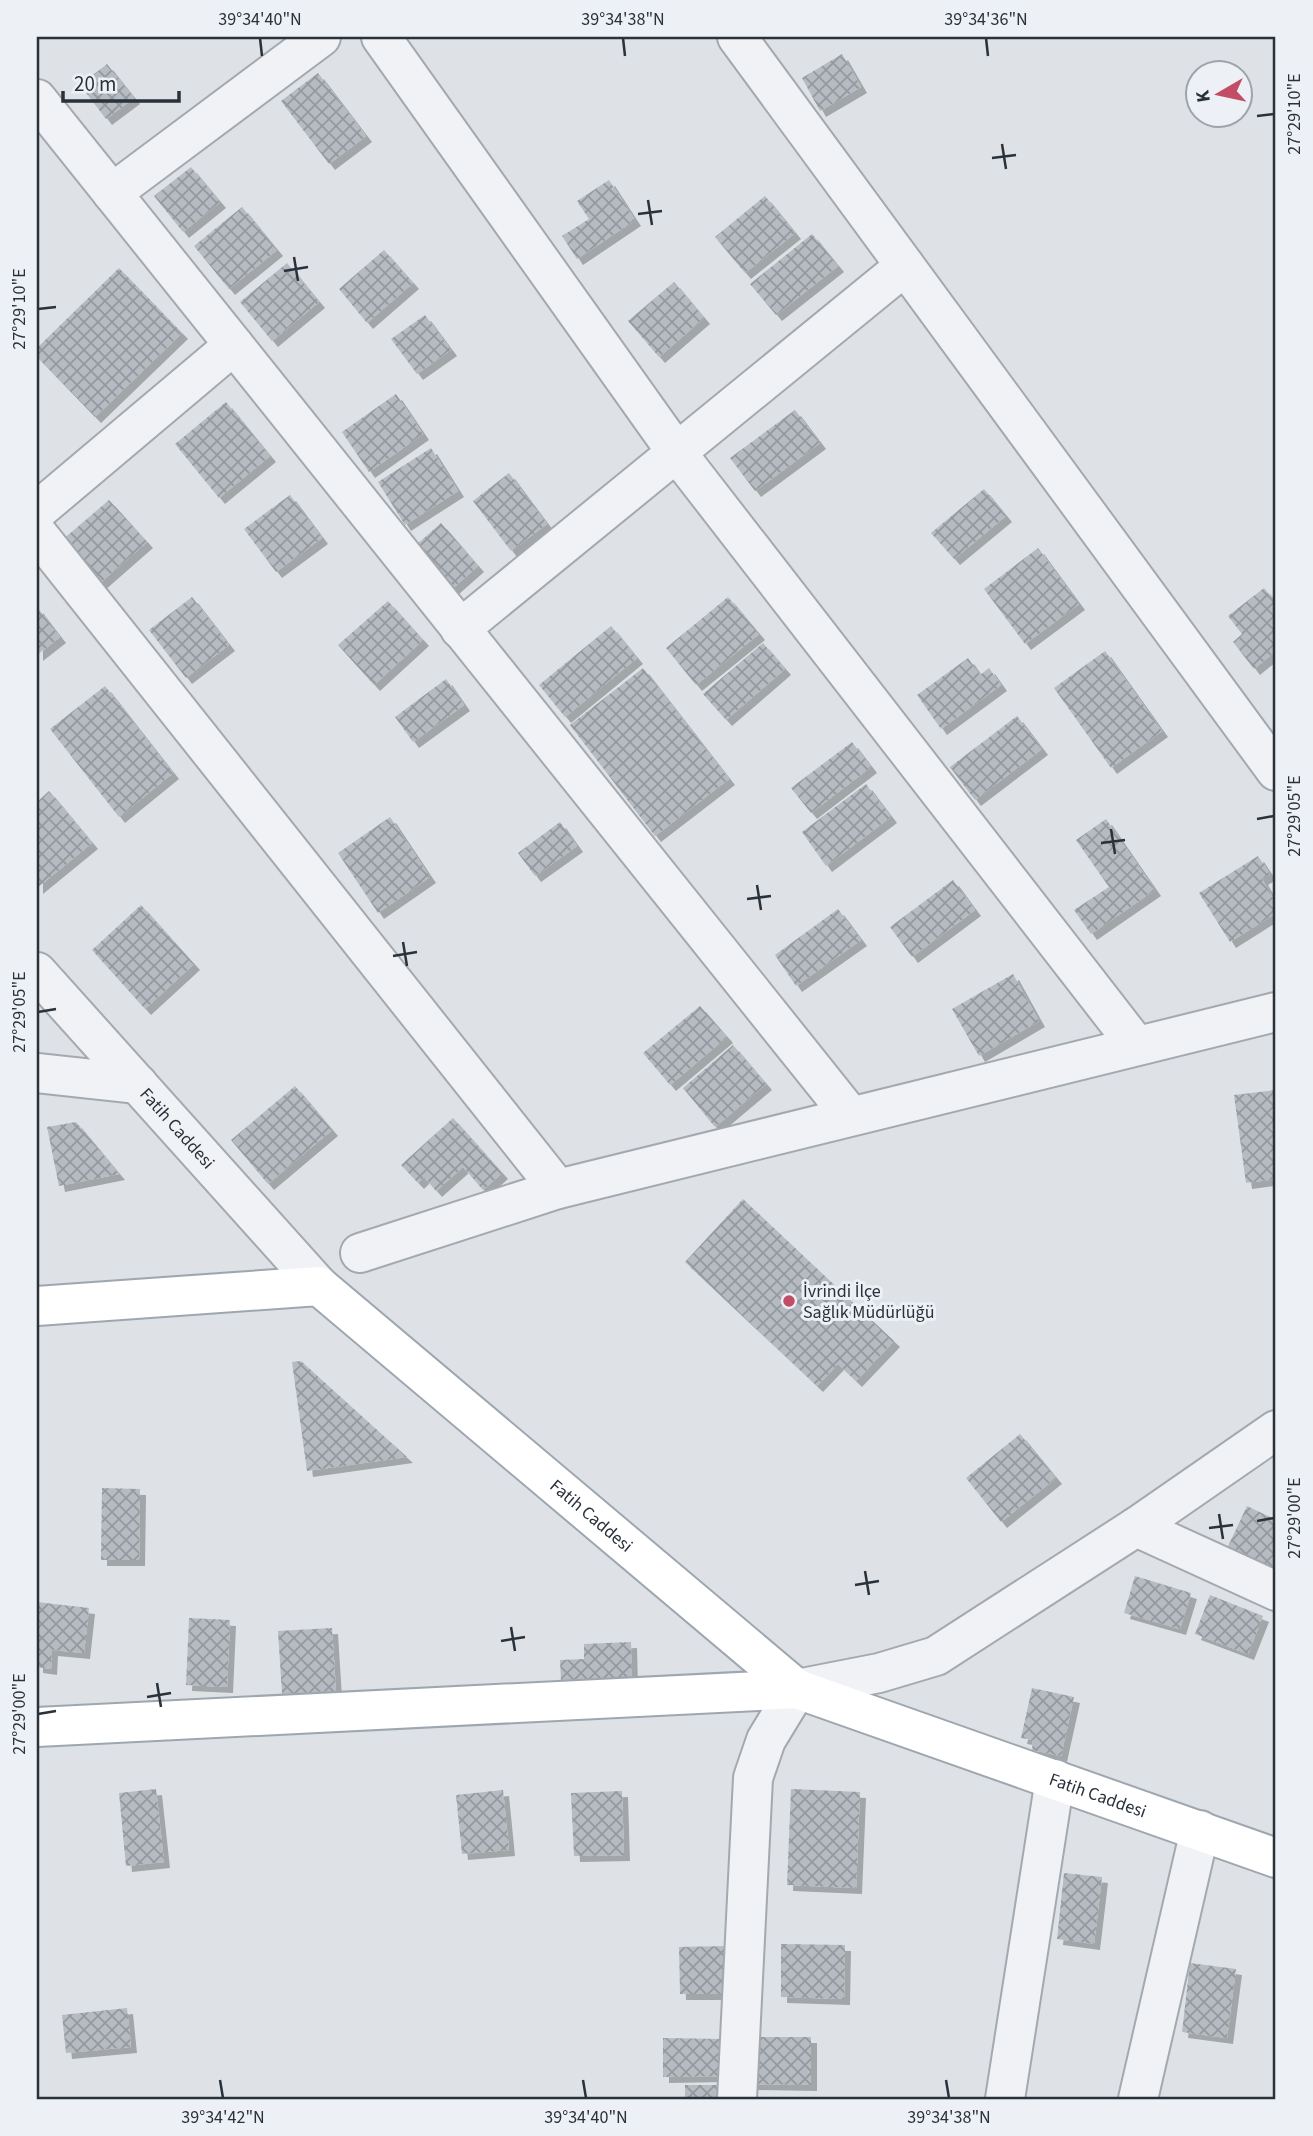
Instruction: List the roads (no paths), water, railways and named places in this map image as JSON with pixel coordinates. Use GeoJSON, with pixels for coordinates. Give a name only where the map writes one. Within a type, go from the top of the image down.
{"type":"FeatureCollection","features":[{"type":"Feature","properties":{"kind":"main road"},"geometry":{"type":"LineString","coordinates":[[37,1306],[319,1286]]}},
{"type":"Feature","properties":{"kind":"main road","name":"Fatih Caddesi"},"geometry":{"type":"LineString","coordinates":[[319,1286],[797,1689],[1276,1858]]}},
{"type":"Feature","properties":{"kind":"main road"},"geometry":{"type":"LineString","coordinates":[[37,1727],[797,1689]]}},
{"type":"Feature","properties":{"kind":"street"},"geometry":{"type":"LineString","coordinates":[[112,193],[321,37]]}},
{"type":"Feature","properties":{"kind":"street"},"geometry":{"type":"LineString","coordinates":[[381,37],[677,453],[1136,1045]]}},
{"type":"Feature","properties":{"kind":"street"},"geometry":{"type":"LineString","coordinates":[[737,37],[1276,771]]}},
{"type":"Feature","properties":{"kind":"street"},"geometry":{"type":"LineString","coordinates":[[37,99],[849,1115]]}},
{"type":"Feature","properties":{"kind":"street"},"geometry":{"type":"LineString","coordinates":[[460,629],[905,266]]}},
{"type":"Feature","properties":{"kind":"street"},"geometry":{"type":"LineString","coordinates":[[37,511],[234,345]]}},
{"type":"Feature","properties":{"kind":"street"},"geometry":{"type":"LineString","coordinates":[[37,533],[558,1189]]}},
{"type":"Feature","properties":{"kind":"street","name":"Fatih Caddesi"},"geometry":{"type":"LineString","coordinates":[[37,972],[319,1286]]}},
{"type":"Feature","properties":{"kind":"street"},"geometry":{"type":"LineString","coordinates":[[360,1253],[558,1189],[849,1115],[1276,1012]]}},
{"type":"Feature","properties":{"kind":"street"},"geometry":{"type":"LineString","coordinates":[[37,1073],[138,1084]]}},
{"type":"Feature","properties":{"kind":"street"},"geometry":{"type":"LineString","coordinates":[[737,2099],[753,1778],[765,1740],[797,1689],[879,1673],[936,1656],[1136,1527],[1276,1430]]}},
{"type":"Feature","properties":{"kind":"street"},"geometry":{"type":"LineString","coordinates":[[1136,1527],[1276,1591]]}},
{"type":"Feature","properties":{"kind":"street"},"geometry":{"type":"LineString","coordinates":[[1005,2099],[1055,1780]]}},
{"type":"Feature","properties":{"kind":"street"},"geometry":{"type":"LineString","coordinates":[[1138,2099],[1200,1830]]}},
{"type":"Feature","properties":{"kind":"place","name":"İvrindi İlçe Sağlık Müdürlüğü"},"geometry":{"type":"Point","coordinates":[789,1301]}}]}
